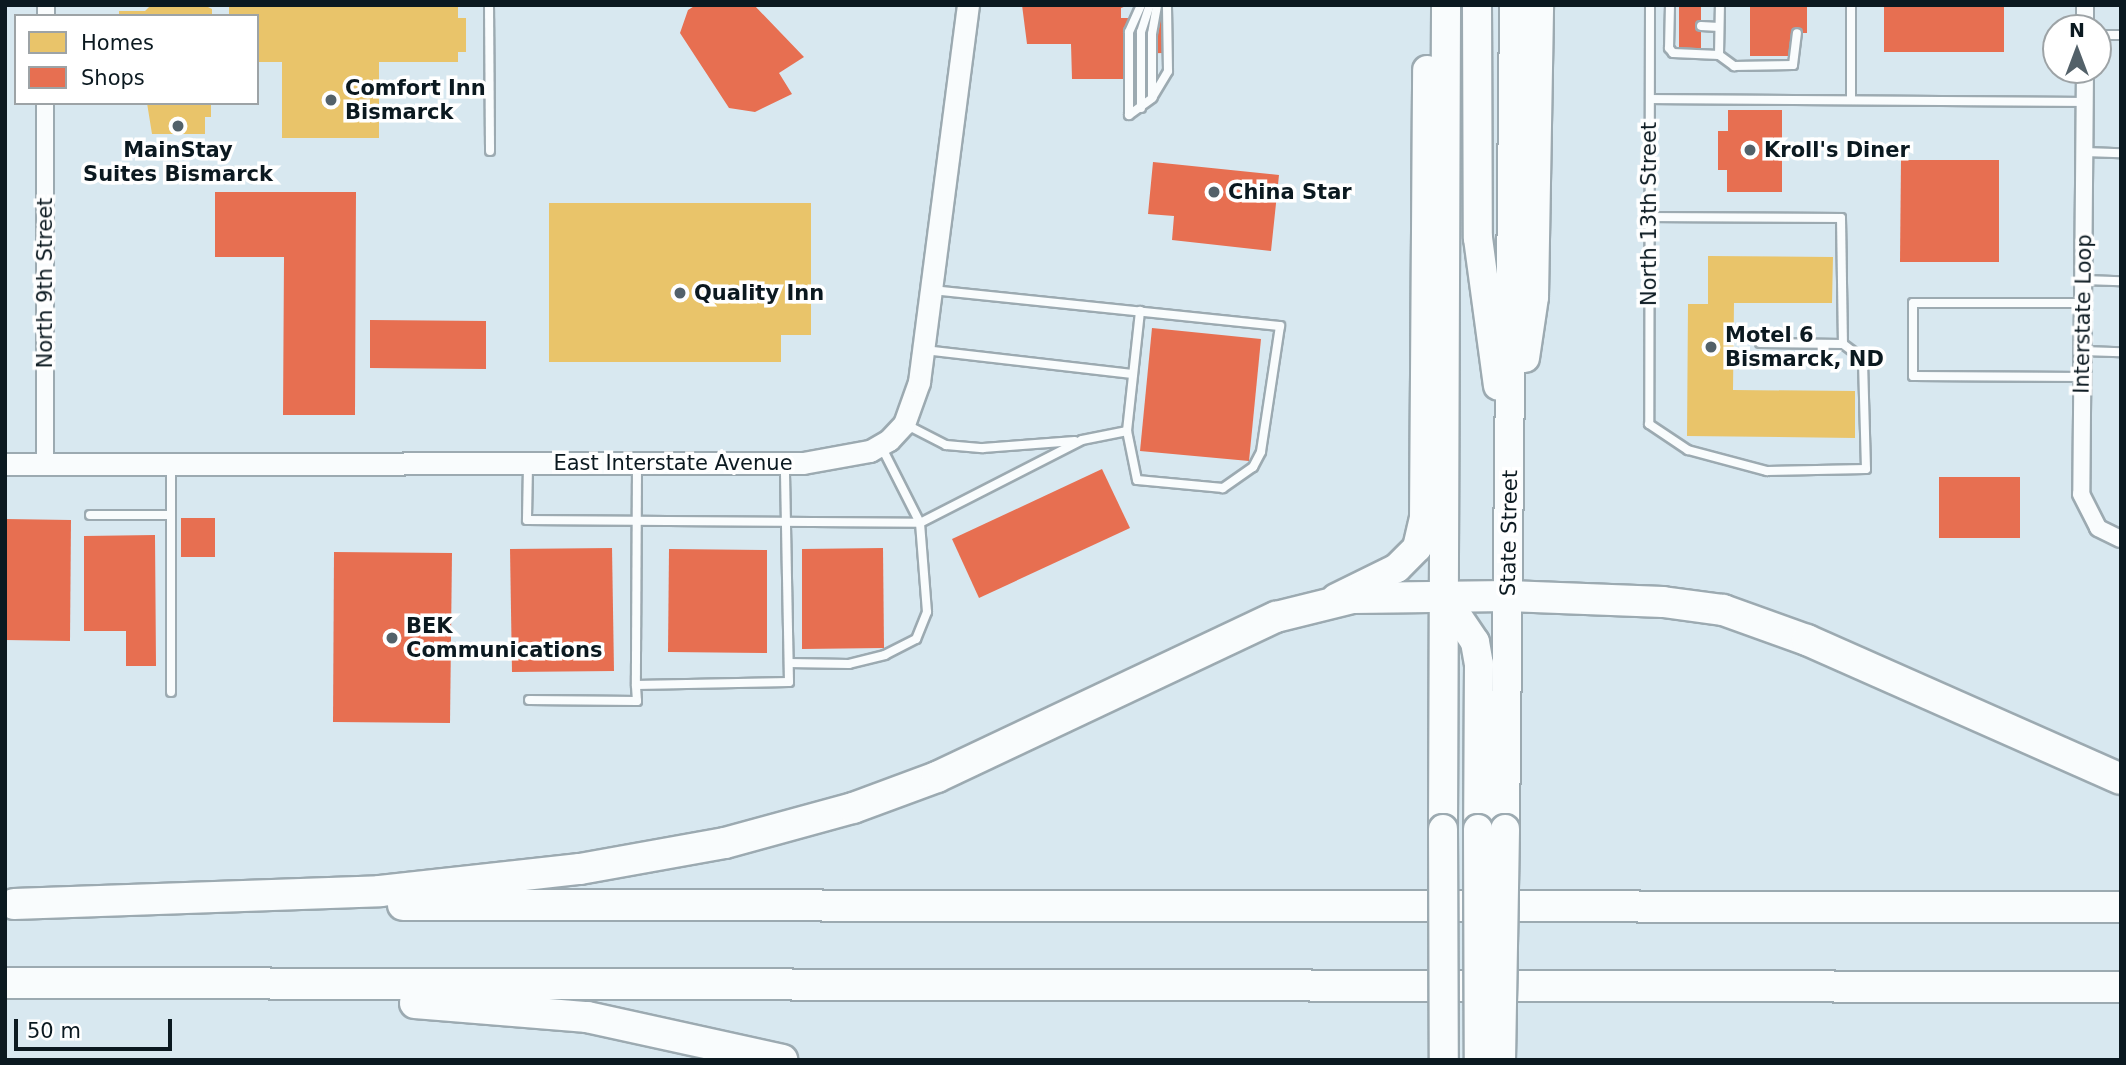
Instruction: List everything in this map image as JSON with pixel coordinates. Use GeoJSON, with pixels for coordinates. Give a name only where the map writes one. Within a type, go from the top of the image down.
{"type":"FeatureCollection","features":[{"type":"Feature","properties":{"kind":"highway"},"geometry":{"type":"LineString","coordinates":[[10,904],[380,891],[580,869],[724,843],[853,808],[937,777],[1276,617],[1328,602],[1397,568],[1417,548],[1424,518],[1427,31],[1435,5]]}},
{"type":"Feature","properties":{"kind":"highway","name":"State Street"},"geometry":{"type":"LineString","coordinates":[[1446,5],[1443,668],[1472,829],[1501,1060]]}},
{"type":"Feature","properties":{"kind":"highway"},"geometry":{"type":"LineString","coordinates":[[1477,5],[1478,238],[1496,380],[1510,436]]}},
{"type":"Feature","properties":{"kind":"highway","name":"State Street"},"geometry":{"type":"LineString","coordinates":[[1444,1060],[1472,829],[1508,596],[1514,5]]}},
{"type":"Feature","properties":{"kind":"highway"},"geometry":{"type":"LineString","coordinates":[[1510,436],[1534,297],[1539,5]]}},
{"type":"Feature","properties":{"kind":"highway"},"geometry":{"type":"LineString","coordinates":[[1328,602],[1444,596],[1508,596],[1698,605],[1750,618],[2121,779]]}},
{"type":"Feature","properties":{"kind":"highway"},"geometry":{"type":"LineString","coordinates":[[1444,596],[1475,642],[1479,664],[1465,1060]]}},
{"type":"Feature","properties":{"kind":"highway"},"geometry":{"type":"LineString","coordinates":[[1472,829],[1479,1060]]}},
{"type":"Feature","properties":{"kind":"highway"},"geometry":{"type":"LineString","coordinates":[[10,904],[2121,907]]}},
{"type":"Feature","properties":{"kind":"highway"},"geometry":{"type":"LineString","coordinates":[[5,983],[2121,988]]}},
{"type":"Feature","properties":{"kind":"highway"},"geometry":{"type":"LineString","coordinates":[[5,993],[502,1007],[635,1025],[782,1060]]}},
{"type":"Feature","properties":{"kind":"street","name":"East Interstate Avenue"},"geometry":{"type":"LineString","coordinates":[[5,464],[785,463],[848,458],[881,445],[904,424],[919,382],[968,5]]}},
{"type":"Feature","properties":{"kind":"street","name":"Interstate Loop"},"geometry":{"type":"LineString","coordinates":[[2085,84],[2084,507],[2098,528],[2121,539]]}},
{"type":"Feature","properties":{"kind":"street","name":"North 9th Street"},"geometry":{"type":"LineString","coordinates":[[45,105],[45,462]]}},
{"type":"Feature","properties":{"kind":"lane"},"geometry":{"type":"LineString","coordinates":[[489,5],[490,151]]}},
{"type":"Feature","properties":{"kind":"lane"},"geometry":{"type":"LineString","coordinates":[[1141,5],[1129,32],[1129,115],[1152,98],[1168,71],[1167,5]]}},
{"type":"Feature","properties":{"kind":"lane"},"geometry":{"type":"LineString","coordinates":[[1141,108],[1141,32],[1150,5]]}},
{"type":"Feature","properties":{"kind":"lane"},"geometry":{"type":"LineString","coordinates":[[1152,98],[1152,34],[1157,5]]}},
{"type":"Feature","properties":{"kind":"lane","name":"North 13th Street"},"geometry":{"type":"LineString","coordinates":[[1650,5],[1649,424],[1688,450],[1767,471],[1866,469],[1863,359],[1843,344]]}},
{"type":"Feature","properties":{"kind":"lane"},"geometry":{"type":"LineString","coordinates":[[1670,5],[1673,53],[1719,55],[1734,66],[1793,65],[1797,33]]}},
{"type":"Feature","properties":{"kind":"lane"},"geometry":{"type":"LineString","coordinates":[[1719,55],[1720,5]]}},
{"type":"Feature","properties":{"kind":"lane"},"geometry":{"type":"LineString","coordinates":[[1851,5],[1851,100]]}},
{"type":"Feature","properties":{"kind":"lane"},"geometry":{"type":"LineString","coordinates":[[1670,26],[1679,26]]}},
{"type":"Feature","properties":{"kind":"lane"},"geometry":{"type":"LineString","coordinates":[[1701,26],[1719,27]]}},
{"type":"Feature","properties":{"kind":"lane"},"geometry":{"type":"LineString","coordinates":[[1650,99],[2085,102]]}},
{"type":"Feature","properties":{"kind":"lane"},"geometry":{"type":"LineString","coordinates":[[2085,152],[2121,153]]}},
{"type":"Feature","properties":{"kind":"lane"},"geometry":{"type":"LineString","coordinates":[[1648,217],[1841,218],[1843,344],[1760,343]]}},
{"type":"Feature","properties":{"kind":"lane"},"geometry":{"type":"LineString","coordinates":[[2084,280],[2121,281]]}},
{"type":"Feature","properties":{"kind":"lane"},"geometry":{"type":"LineString","coordinates":[[932,290],[1140,311],[1280,326],[1261,452],[1253,467],[1223,488],[1137,480],[1127,431],[1140,311]]}},
{"type":"Feature","properties":{"kind":"lane"},"geometry":{"type":"LineString","coordinates":[[2083,303],[1913,303],[1913,376],[2083,377]]}},
{"type":"Feature","properties":{"kind":"lane"},"geometry":{"type":"LineString","coordinates":[[923,350],[1133,374]]}},
{"type":"Feature","properties":{"kind":"lane"},"geometry":{"type":"LineString","coordinates":[[2083,351],[2121,352]]}},
{"type":"Feature","properties":{"kind":"lane"},"geometry":{"type":"LineString","coordinates":[[904,424],[946,445],[983,448],[1082,440],[1127,431]]}},
{"type":"Feature","properties":{"kind":"lane"},"geometry":{"type":"LineString","coordinates":[[528,463],[527,520],[637,517],[920,523],[1082,440]]}},
{"type":"Feature","properties":{"kind":"lane"},"geometry":{"type":"LineString","coordinates":[[789,663],[849,664],[885,655],[916,639],[927,612],[920,523],[881,445]]}},
{"type":"Feature","properties":{"kind":"lane"},"geometry":{"type":"LineString","coordinates":[[172,462],[172,692]]}},
{"type":"Feature","properties":{"kind":"lane"},"geometry":{"type":"LineString","coordinates":[[529,700],[637,701],[636,463]]}},
{"type":"Feature","properties":{"kind":"lane"},"geometry":{"type":"LineString","coordinates":[[636,685],[789,682],[785,463]]}},
{"type":"Feature","properties":{"kind":"lane"},"geometry":{"type":"LineString","coordinates":[[90,515],[172,515]]}},
{"type":"Feature","properties":{"kind":"building: Homes"},"geometry":{"type":"Polygon","coordinates":[[[151,5],[204,5],[212,9],[212,14],[119,14],[119,11],[145,11],[151,5]]]}},
{"type":"Feature","properties":{"kind":"building: Homes","name":"Comfort Inn Bismarck"},"geometry":{"type":"Polygon","coordinates":[[[229,5],[458,5],[458,18],[466,18],[466,52],[458,52],[458,62],[379,62],[379,138],[282,138],[282,62],[259,62],[259,14],[229,14],[229,5]]]}},
{"type":"Feature","properties":{"kind":"building: Homes","name":"MainStay Suites Bismarck"},"geometry":{"type":"Polygon","coordinates":[[[147,105],[211,105],[211,117],[205,117],[205,134],[152,134],[147,105]]]}},
{"type":"Feature","properties":{"kind":"building: Homes","name":"Quality Inn"},"geometry":{"type":"Polygon","coordinates":[[[549,203],[811,203],[811,335],[781,335],[781,362],[549,362],[549,203]]]}},
{"type":"Feature","properties":{"kind":"building: Homes","name":"Motel 6 Bismarck, ND"},"geometry":{"type":"Polygon","coordinates":[[[1708,256],[1833,257],[1832,303],[1734,303],[1733,390],[1855,391],[1855,438],[1687,436],[1688,304],[1708,304],[1708,256]]]}},
{"type":"Feature","properties":{"kind":"building: Shops"},"geometry":{"type":"Polygon","coordinates":[[[696,5],[754,5],[804,57],[779,73],[792,94],[755,112],[729,108],[680,33],[688,10],[696,5]]]}},
{"type":"Feature","properties":{"kind":"building: Shops"},"geometry":{"type":"Polygon","coordinates":[[[1022,5],[1129,5],[1121,8],[1121,18],[1163,18],[1164,53],[1124,54],[1124,79],[1072,79],[1071,44],[1027,44],[1022,5]]]}},
{"type":"Feature","properties":{"kind":"building: Shops"},"geometry":{"type":"Polygon","coordinates":[[[1679,5],[1701,5],[1701,50],[1679,50],[1679,5]]]}},
{"type":"Feature","properties":{"kind":"building: Shops"},"geometry":{"type":"Polygon","coordinates":[[[1750,5],[1807,5],[1807,33],[1792,33],[1792,56],[1750,56],[1750,5]]]}},
{"type":"Feature","properties":{"kind":"building: Shops"},"geometry":{"type":"Polygon","coordinates":[[[1884,5],[2004,5],[2004,52],[1884,52],[1884,5]]]}},
{"type":"Feature","properties":{"kind":"building: Shops","name":"Kroll's Diner"},"geometry":{"type":"Polygon","coordinates":[[[1728,110],[1782,110],[1782,192],[1727,192],[1727,170],[1718,170],[1718,131],[1728,131],[1728,110]]]}},
{"type":"Feature","properties":{"kind":"building: Shops"},"geometry":{"type":"Polygon","coordinates":[[[1901,160],[1999,160],[1999,262],[1900,262],[1901,160]]]}},
{"type":"Feature","properties":{"kind":"building: Shops","name":"China Star"},"geometry":{"type":"Polygon","coordinates":[[[1153,162],[1279,175],[1271,251],[1172,240],[1174,216],[1148,214],[1153,162]]]}},
{"type":"Feature","properties":{"kind":"building: Shops"},"geometry":{"type":"Polygon","coordinates":[[[215,192],[356,192],[355,415],[283,415],[284,257],[215,257],[215,192]]]}},
{"type":"Feature","properties":{"kind":"building: Shops"},"geometry":{"type":"Polygon","coordinates":[[[370,320],[486,321],[486,369],[370,368],[370,320]]]}},
{"type":"Feature","properties":{"kind":"building: Shops"},"geometry":{"type":"Polygon","coordinates":[[[1152,328],[1261,339],[1249,461],[1140,451],[1152,328]]]}},
{"type":"Feature","properties":{"kind":"building: Shops"},"geometry":{"type":"Polygon","coordinates":[[[1102,469],[1130,528],[979,598],[952,539],[1102,469]]]}},
{"type":"Feature","properties":{"kind":"building: Shops"},"geometry":{"type":"Polygon","coordinates":[[[1939,477],[2020,477],[2020,538],[1939,538],[1939,477]]]}},
{"type":"Feature","properties":{"kind":"building: Shops"},"geometry":{"type":"Polygon","coordinates":[[[181,518],[215,518],[215,557],[181,557],[181,518]]]}},
{"type":"Feature","properties":{"kind":"building: Shops"},"geometry":{"type":"Polygon","coordinates":[[[5,519],[71,520],[70,641],[5,640],[5,519]]]}},
{"type":"Feature","properties":{"kind":"building: Shops"},"geometry":{"type":"Polygon","coordinates":[[[155,535],[156,666],[126,666],[126,631],[84,631],[84,536],[155,535]]]}},
{"type":"Feature","properties":{"kind":"building: Shops"},"geometry":{"type":"Polygon","coordinates":[[[612,548],[614,671],[512,672],[510,549],[612,548]]]}},
{"type":"Feature","properties":{"kind":"building: Shops"},"geometry":{"type":"Polygon","coordinates":[[[883,548],[884,648],[802,649],[802,549],[883,548]]]}},
{"type":"Feature","properties":{"kind":"building: Shops"},"geometry":{"type":"Polygon","coordinates":[[[669,549],[767,550],[767,653],[668,652],[669,549]]]}},
{"type":"Feature","properties":{"kind":"building: Shops","name":"BEK Communications"},"geometry":{"type":"Polygon","coordinates":[[[334,552],[452,553],[450,723],[333,722],[334,552]]]}},
{"type":"Feature","properties":{"kind":"place","name":"Comfort Inn Bismarck"},"geometry":{"type":"Point","coordinates":[331,100]}},
{"type":"Feature","properties":{"kind":"place","name":"MainStay Suites Bismarck"},"geometry":{"type":"Point","coordinates":[178,126]}},
{"type":"Feature","properties":{"kind":"place","name":"Kroll's Diner"},"geometry":{"type":"Point","coordinates":[1750,150]}},
{"type":"Feature","properties":{"kind":"place","name":"China Star"},"geometry":{"type":"Point","coordinates":[1214,192]}},
{"type":"Feature","properties":{"kind":"place","name":"Quality Inn"},"geometry":{"type":"Point","coordinates":[680,293]}},
{"type":"Feature","properties":{"kind":"place","name":"Motel 6 Bismarck, ND"},"geometry":{"type":"Point","coordinates":[1711,347]}},
{"type":"Feature","properties":{"kind":"place","name":"BEK Communications"},"geometry":{"type":"Point","coordinates":[392,638]}}]}
